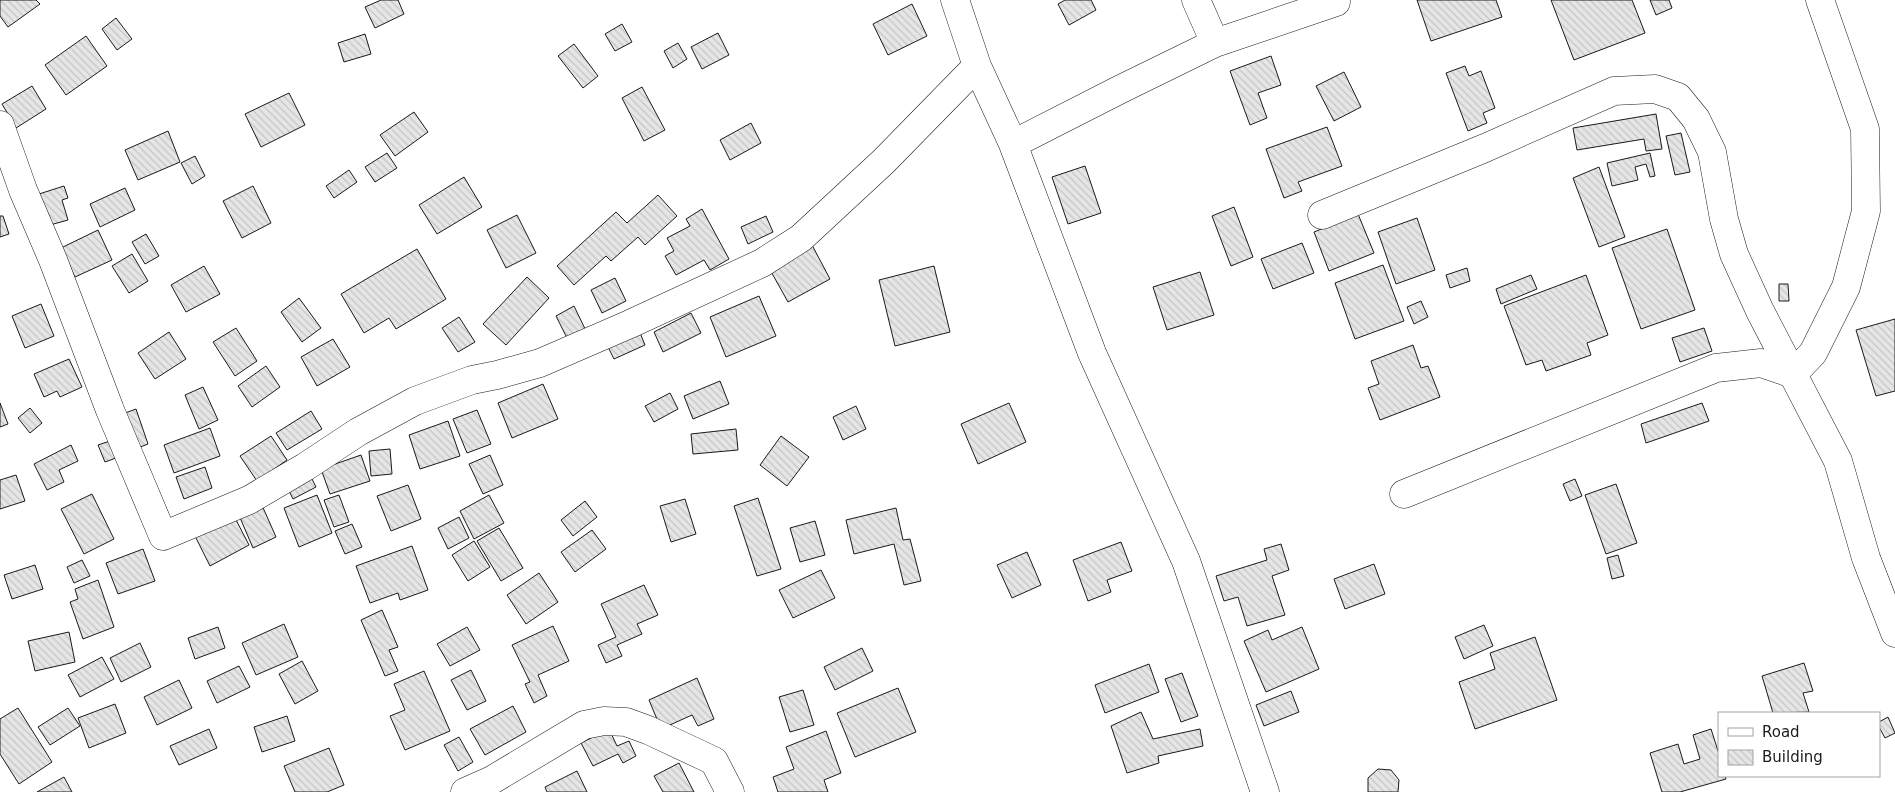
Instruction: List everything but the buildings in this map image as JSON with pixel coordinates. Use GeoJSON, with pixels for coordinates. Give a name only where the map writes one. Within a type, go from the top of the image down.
{"type":"FeatureCollection","features":[{"type":"Feature","properties":{"kind":"street"},"geometry":{"type":"LineString","coordinates":[[955,0],[977,66],[1013,144],[1092,353],[1186,561],[1264,792]]}},
{"type":"Feature","properties":{"kind":"street"},"geometry":{"type":"LineString","coordinates":[[1196,0],[1215,43]]}},
{"type":"Feature","properties":{"kind":"street"},"geometry":{"type":"LineString","coordinates":[[1793,374],[1813,353],[1846,287],[1866,211],[1865,128],[1820,0]]}},
{"type":"Feature","properties":{"kind":"street"},"geometry":{"type":"LineString","coordinates":[[1013,144],[1215,43],[1336,2]]}},
{"type":"Feature","properties":{"kind":"street"},"geometry":{"type":"LineString","coordinates":[[0,125],[23,190],[53,260],[110,410],[163,536],[249,500],[305,467],[358,432],[415,401],[472,380],[540,363],[762,263],[801,238],[884,161],[977,66]]}},
{"type":"Feature","properties":{"kind":"street"},"geometry":{"type":"LineString","coordinates":[[1322,216],[1485,148],[1614,91],[1655,89],[1678,97],[1696,119],[1712,152],[1724,219],[1734,254],[1760,311],[1838,461],[1866,558],[1895,633]]}},
{"type":"Feature","properties":{"kind":"street"},"geometry":{"type":"LineString","coordinates":[[1404,494],[1716,368],[1761,362],[1793,374]]}},
{"type":"Feature","properties":{"kind":"street"},"geometry":{"type":"LineString","coordinates":[[465,792],[492,780],[584,725],[604,720],[626,722],[648,730],[714,761],[730,792]]}}]}
